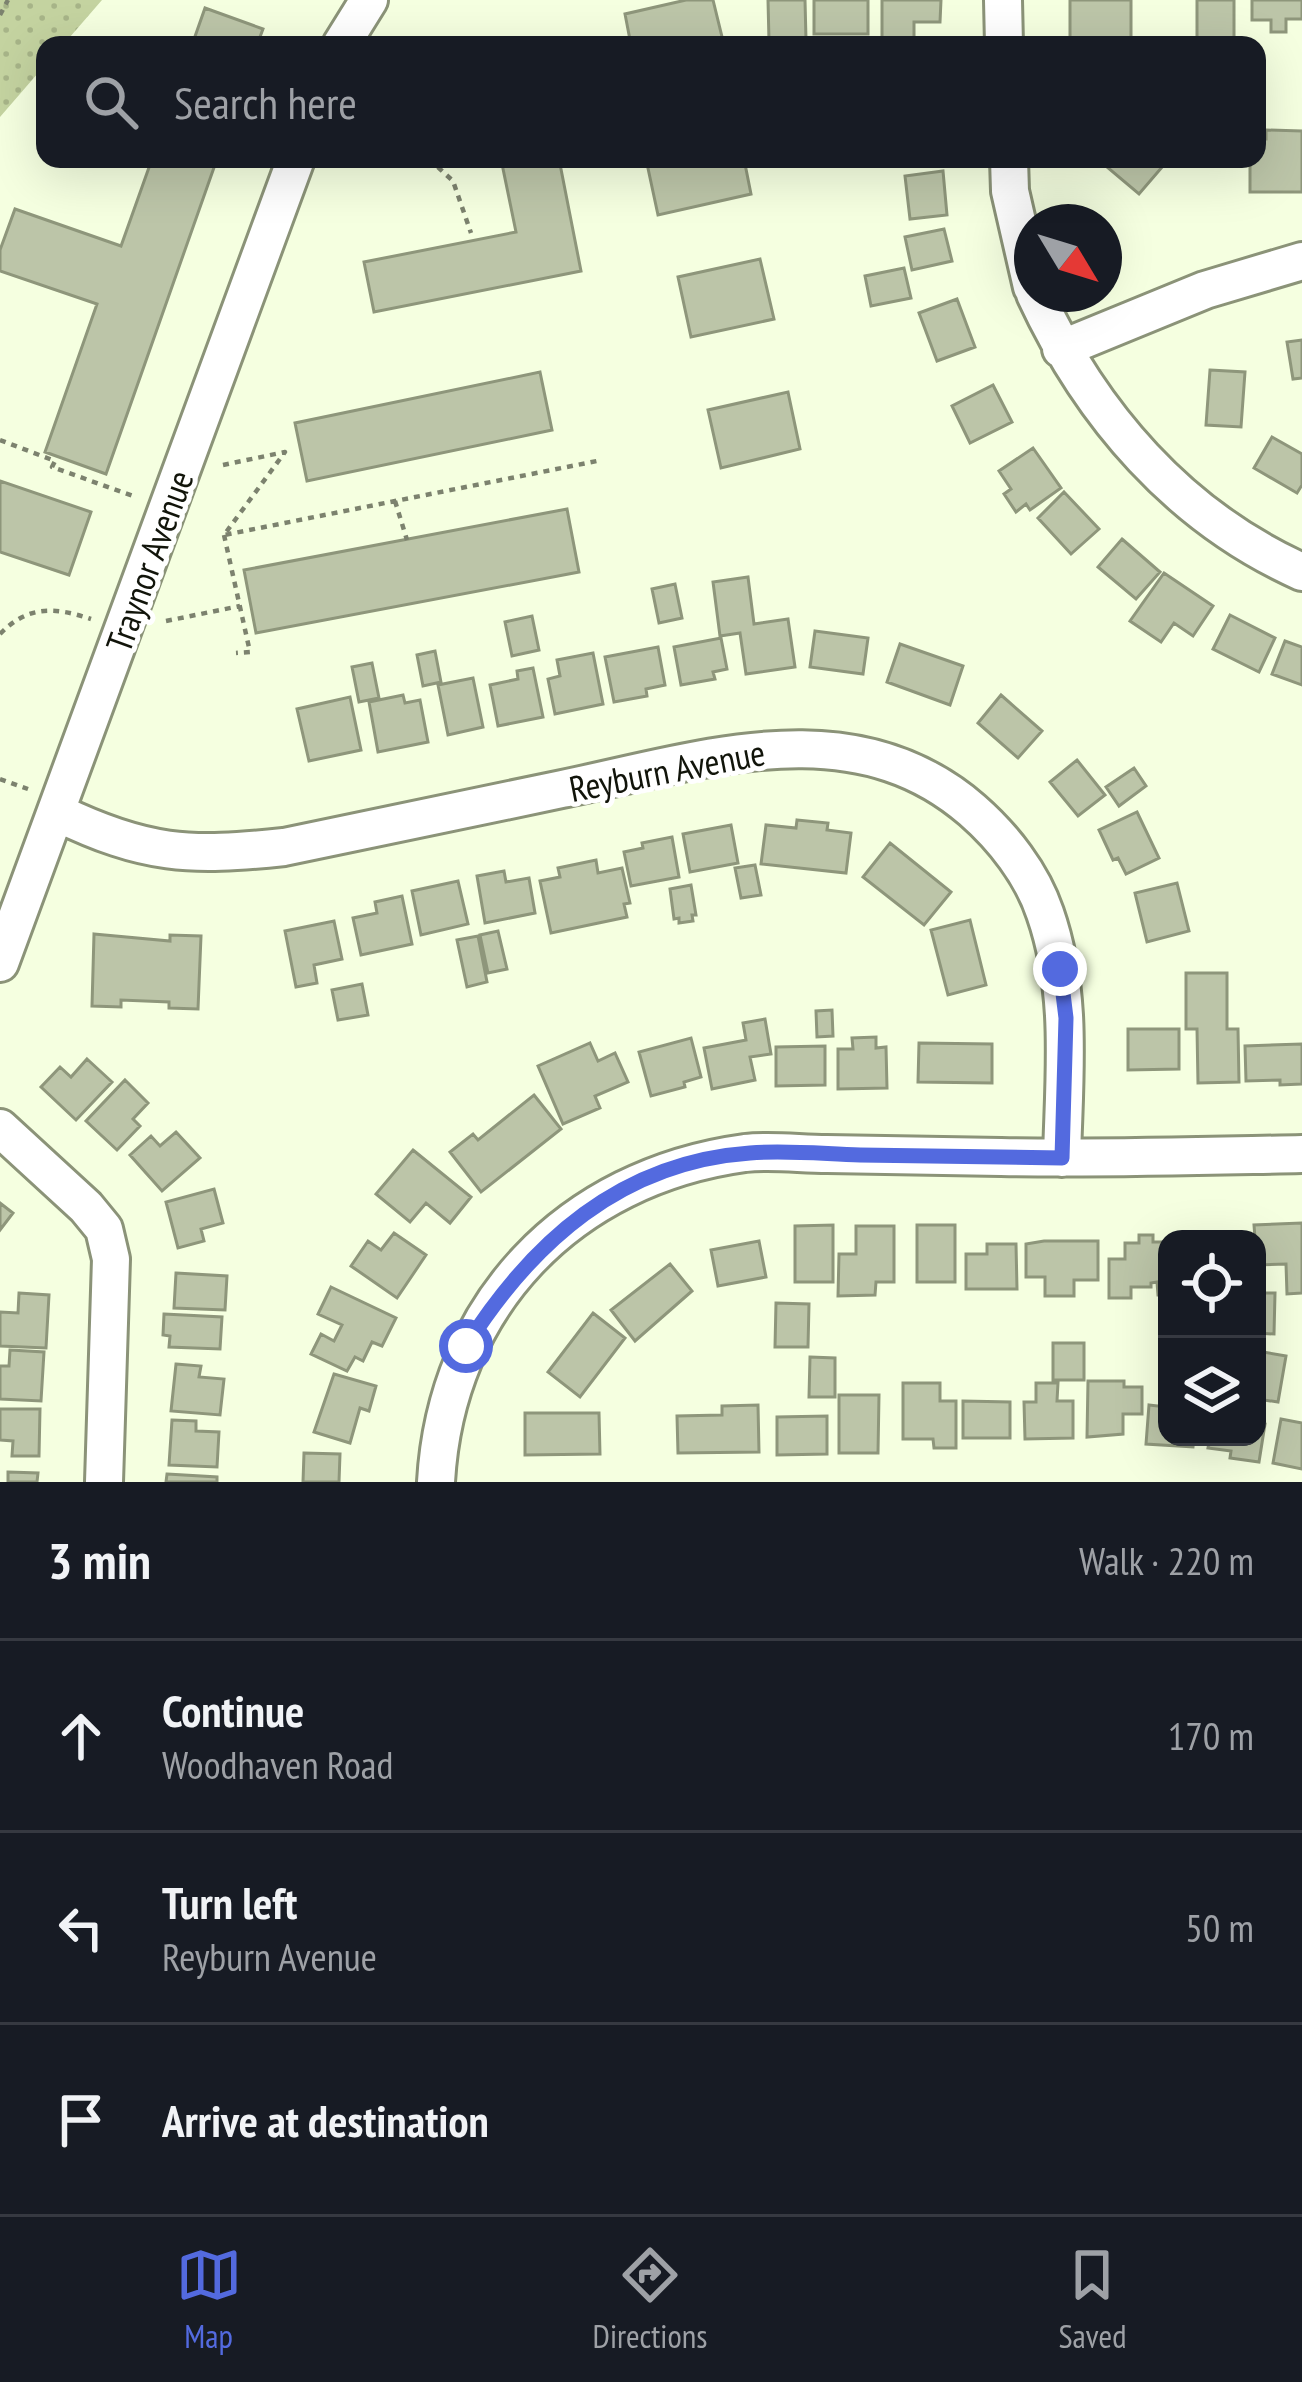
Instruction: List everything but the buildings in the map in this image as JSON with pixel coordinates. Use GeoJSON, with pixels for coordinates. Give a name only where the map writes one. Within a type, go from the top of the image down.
{"type":"FeatureCollection","features":[{"type":"Feature","properties":{"kind":"street"},"geometry":{"type":"LineString","coordinates":[[347,36],[370,0]]}},
{"type":"Feature","properties":{"kind":"street"},"geometry":{"type":"LineString","coordinates":[[1003,0],[1004,36]]}},
{"type":"Feature","properties":{"kind":"street","name":"Traynor Avenue"},"geometry":{"type":"LineString","coordinates":[[0,963],[293,168]]}},
{"type":"Feature","properties":{"kind":"street"},"geometry":{"type":"LineString","coordinates":[[1009,168],[1014,208]]}},
{"type":"Feature","properties":{"kind":"street"},"geometry":{"type":"LineString","coordinates":[[1061,350],[1205,290],[1302,261]]}},
{"type":"Feature","properties":{"kind":"street"},"geometry":{"type":"LineString","coordinates":[[1044,312],[1061,350],[1107,416],[1171,487],[1227,530],[1302,572]]}},
{"type":"Feature","properties":{"kind":"street","name":"Reyburn Avenue"},"geometry":{"type":"LineString","coordinates":[[58,813],[118,841],[164,851],[230,853],[284,847],[762,748],[845,750],[905,767],[956,796],[992,827],[1045,910],[1066,1018],[1062,1158]]}},
{"type":"Feature","properties":{"kind":"street"},"geometry":{"type":"LineString","coordinates":[[0,1128],[104,1229],[111,1259],[104,1482]]}},
{"type":"Feature","properties":{"kind":"street"},"geometry":{"type":"LineString","coordinates":[[436,1482],[439,1432],[466,1346],[497,1298],[569,1223],[608,1196],[678,1168],[748,1153],[1062,1158],[1302,1154]]}},
{"type":"Feature","properties":{"kind":"path"},"geometry":{"type":"LineString","coordinates":[[0,15],[8,0]]}},
{"type":"Feature","properties":{"kind":"path"},"geometry":{"type":"LineString","coordinates":[[439,168],[453,181],[471,233]]}},
{"type":"Feature","properties":{"kind":"path"},"geometry":{"type":"LineString","coordinates":[[0,440],[55,460],[52,467],[136,497]]}},
{"type":"Feature","properties":{"kind":"path"},"geometry":{"type":"LineString","coordinates":[[223,465],[285,452],[224,535],[250,652],[236,653]]}},
{"type":"Feature","properties":{"kind":"path"},"geometry":{"type":"LineString","coordinates":[[224,535],[602,460]]}},
{"type":"Feature","properties":{"kind":"path"},"geometry":{"type":"LineString","coordinates":[[395,501],[407,540]]}},
{"type":"Feature","properties":{"kind":"path"},"geometry":{"type":"LineString","coordinates":[[166,621],[240,606]]}},
{"type":"Feature","properties":{"kind":"path"},"geometry":{"type":"LineString","coordinates":[[0,634],[11,622],[42,608],[91,620]]}},
{"type":"Feature","properties":{"kind":"path"},"geometry":{"type":"LineString","coordinates":[[0,779],[28,789]]}},
{"type":"Feature","properties":{"kind":"green space"},"geometry":{"type":"Polygon","coordinates":[[[0,0],[102,0],[71,36],[36,36],[36,75],[0,117],[0,0]]]}},
{"type":"Feature","properties":{"kind":"route"},"geometry":{"type":"LineString","coordinates":[[466,1346],[497,1298],[569,1223],[608,1196],[678,1168],[748,1153],[1062,1158],[1066,1018],[1060,969]]}}]}
